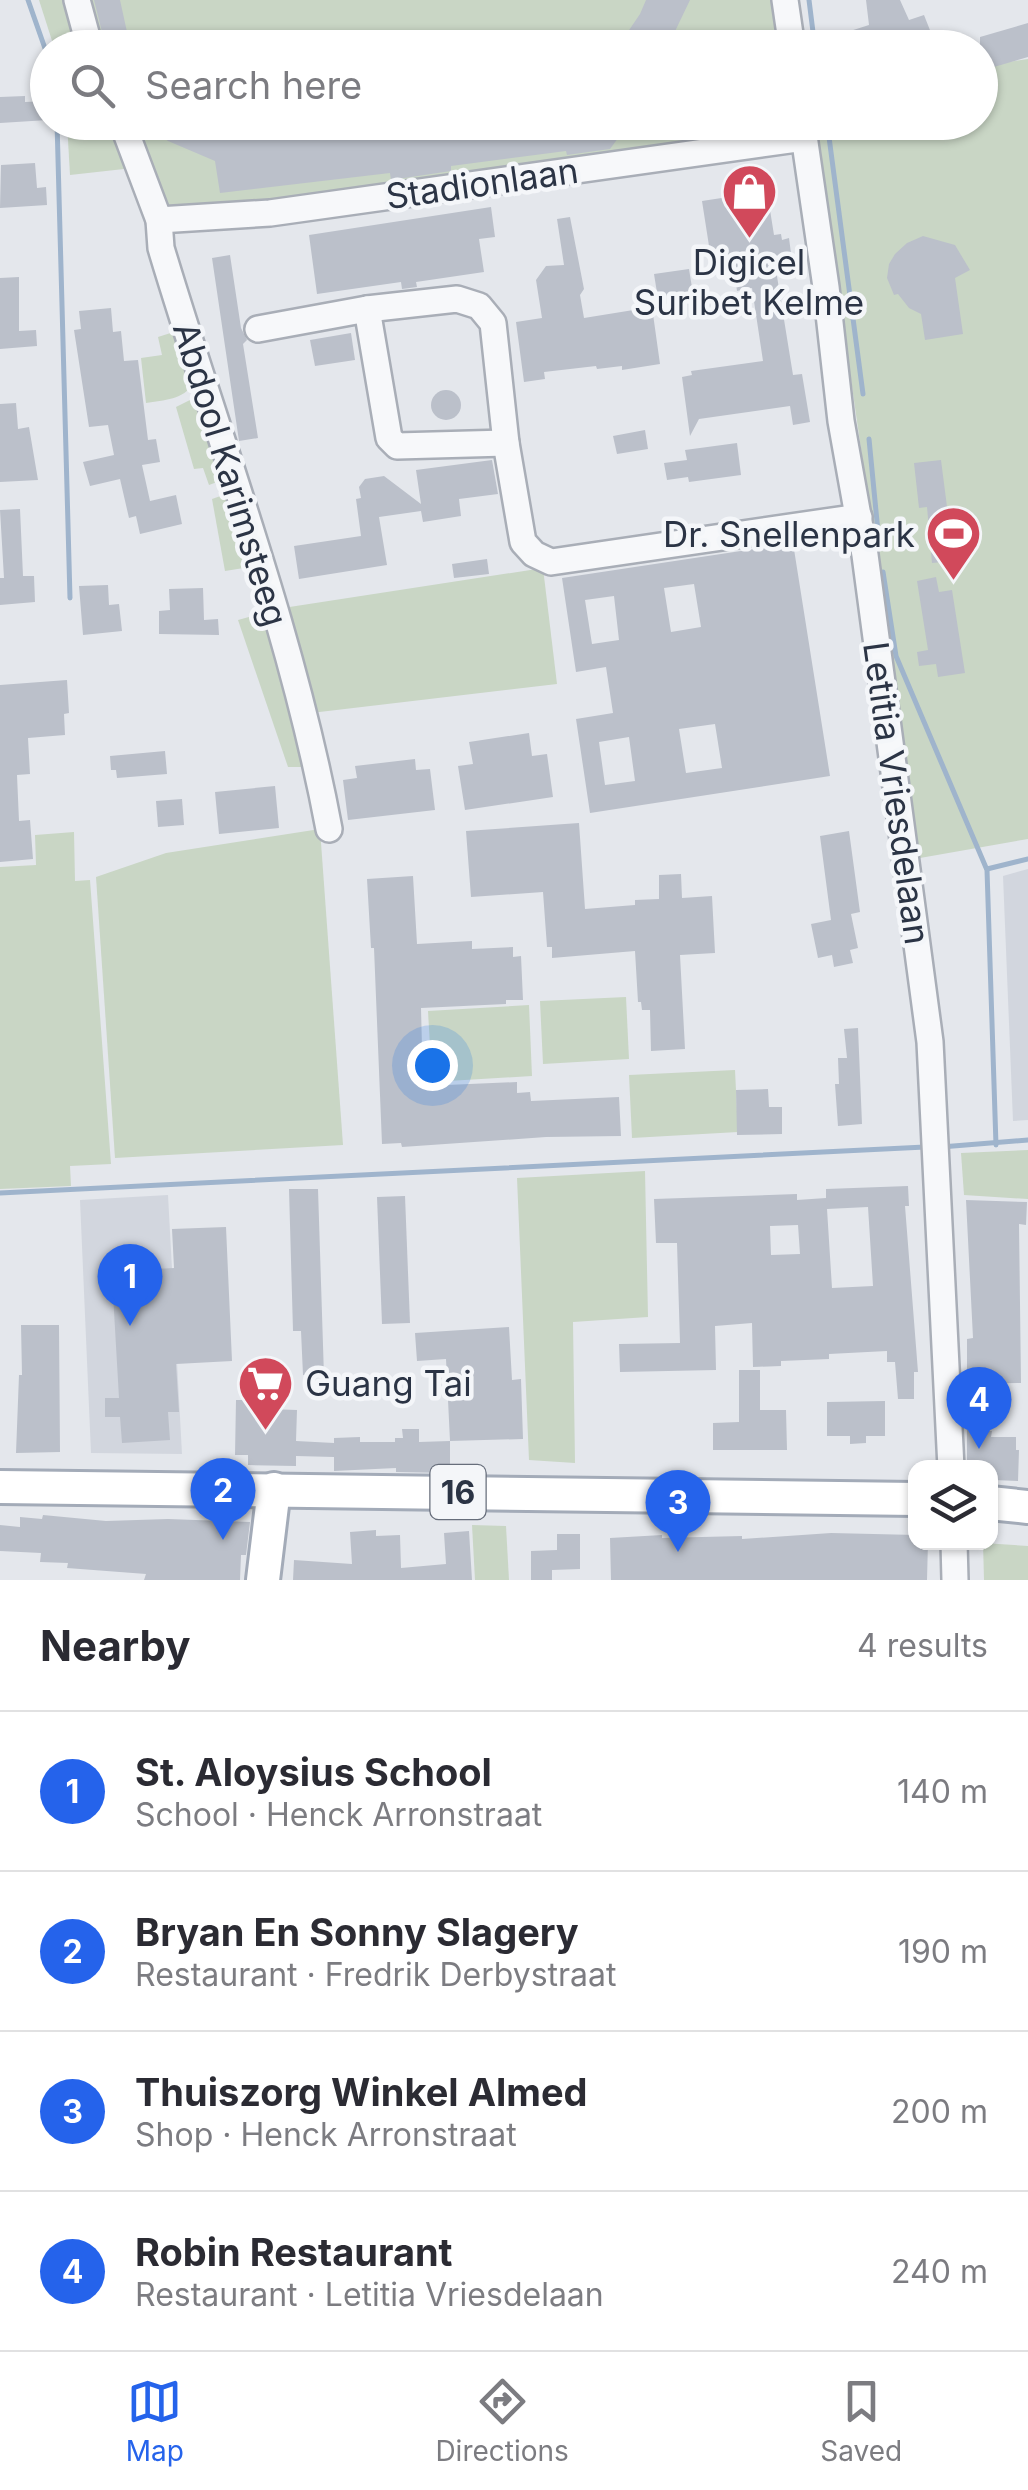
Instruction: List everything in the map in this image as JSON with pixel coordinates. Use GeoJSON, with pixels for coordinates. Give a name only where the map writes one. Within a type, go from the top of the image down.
{"type":"FeatureCollection","features":[{"type":"Feature","properties":{"kind":"main road","name":"16"},"geometry":{"type":"LineString","coordinates":[[0,1488],[908,1499]]}},
{"type":"Feature","properties":{"kind":"main road"},"geometry":{"type":"LineString","coordinates":[[264,1580],[274,1489]]}},
{"type":"Feature","properties":{"kind":"main road"},"geometry":{"type":"LineString","coordinates":[[998,1504],[1028,1506]]}},
{"type":"Feature","properties":{"kind":"street"},"geometry":{"type":"LineString","coordinates":[[76,0],[85,30]]}},
{"type":"Feature","properties":{"kind":"street"},"geometry":{"type":"LineString","coordinates":[[786,0],[790,30]]}},
{"type":"Feature","properties":{"kind":"street","name":"Abdool Karimsteeg"},"geometry":{"type":"LineString","coordinates":[[129,140],[159,220],[161,248],[274,610],[315,753],[329,830]]}},
{"type":"Feature","properties":{"kind":"street","name":"Stadionlaan"},"geometry":{"type":"LineString","coordinates":[[159,220],[270,213],[739,140]]}},
{"type":"Feature","properties":{"kind":"street","name":"Letitia Vriesdelaan"},"geometry":{"type":"LineString","coordinates":[[804,140],[826,286],[840,421],[858,518],[923,988],[936,1128],[951,1460]]}},
{"type":"Feature","properties":{"kind":"street"},"geometry":{"type":"LineString","coordinates":[[258,329],[368,309],[457,299],[480,306],[493,323],[506,443],[523,542],[534,554],[551,562],[858,518]]}},
{"type":"Feature","properties":{"kind":"street"},"geometry":{"type":"LineString","coordinates":[[368,309],[389,438],[396,446],[506,443]]}},
{"type":"Feature","properties":{"kind":"street"},"geometry":{"type":"LineString","coordinates":[[954,1550],[955,1580]]}},
{"type":"Feature","properties":{"kind":"shaded area"},"geometry":{"type":"Polygon","coordinates":[[[1028,869],[1028,1120],[1013,1121],[1003,876],[1028,869]]]}},
{"type":"Feature","properties":{"kind":"shaded area"},"geometry":{"type":"Polygon","coordinates":[[[168,1195],[182,1454],[91,1453],[80,1200],[168,1195]]]}},
{"type":"Feature","properties":{"kind":"green space"},"geometry":{"type":"Polygon","coordinates":[[[39,0],[71,0],[79,30],[49,30],[39,0]]]}},
{"type":"Feature","properties":{"kind":"green space"},"geometry":{"type":"Polygon","coordinates":[[[79,0],[771,0],[775,30],[87,30],[79,0]]]}},
{"type":"Feature","properties":{"kind":"green space","name":"Dr. Snellenpark"},"geometry":{"type":"Polygon","coordinates":[[[1028,59],[1028,839],[920,858],[816,140],[998,140],[998,63],[1028,59]]]}},
{"type":"Feature","properties":{"kind":"green space"},"geometry":{"type":"Polygon","coordinates":[[[68,140],[122,140],[133,168],[70,175],[68,140]]]}},
{"type":"Feature","properties":{"kind":"green space"},"geometry":{"type":"Polygon","coordinates":[[[130,140],[746,140],[500,179],[159,212],[130,140]]]}},
{"type":"Feature","properties":{"kind":"green space"},"geometry":{"type":"Polygon","coordinates":[[[180,330],[193,383],[179,396],[146,403],[141,358],[162,355],[158,337],[180,330]]]}},
{"type":"Feature","properties":{"kind":"green space"},"geometry":{"type":"Polygon","coordinates":[[[198,396],[228,478],[209,485],[203,468],[194,469],[176,407],[198,396]]]}},
{"type":"Feature","properties":{"kind":"green space"},"geometry":{"type":"Polygon","coordinates":[[[232,492],[250,567],[225,571],[212,499],[232,492]]]}},
{"type":"Feature","properties":{"kind":"green space"},"geometry":{"type":"Polygon","coordinates":[[[543,568],[557,684],[311,713],[283,608],[543,568]]]}},
{"type":"Feature","properties":{"kind":"green space"},"geometry":{"type":"Polygon","coordinates":[[[267,612],[309,767],[288,767],[238,620],[267,612]]]}},
{"type":"Feature","properties":{"kind":"green space"},"geometry":{"type":"Polygon","coordinates":[[[320,829],[343,1145],[115,1158],[96,877],[166,853],[320,829]]]}},
{"type":"Feature","properties":{"kind":"green space"},"geometry":{"type":"Polygon","coordinates":[[[74,832],[75,881],[90,880],[111,1164],[70,1166],[71,1186],[0,1189],[0,867],[36,865],[35,835],[74,832]]]}},
{"type":"Feature","properties":{"kind":"green space"},"geometry":{"type":"Polygon","coordinates":[[[626,997],[629,1059],[543,1064],[540,1001],[626,997]]]}},
{"type":"Feature","properties":{"kind":"green space"},"geometry":{"type":"Polygon","coordinates":[[[529,1005],[532,1076],[432,1082],[428,1011],[529,1005]]]}},
{"type":"Feature","properties":{"kind":"green space"},"geometry":{"type":"Polygon","coordinates":[[[735,1070],[738,1132],[632,1138],[629,1075],[735,1070]]]}},
{"type":"Feature","properties":{"kind":"green space"},"geometry":{"type":"Polygon","coordinates":[[[1028,1150],[1028,1199],[964,1195],[961,1153],[1028,1150]]]}},
{"type":"Feature","properties":{"kind":"green space"},"geometry":{"type":"Polygon","coordinates":[[[645,1171],[648,1317],[573,1322],[575,1463],[529,1460],[517,1178],[645,1171]]]}},
{"type":"Feature","properties":{"kind":"green space"},"geometry":{"type":"Polygon","coordinates":[[[472,1525],[506,1526],[509,1580],[475,1580],[472,1525]]]}},
{"type":"Feature","properties":{"kind":"green space"},"geometry":{"type":"Polygon","coordinates":[[[998,1544],[1028,1546],[1028,1580],[984,1580],[983,1550],[998,1550],[998,1544]]]}},
{"type":"Feature","properties":{"kind":"building"},"geometry":{"type":"Polygon","coordinates":[[[94,0],[120,0],[127,30],[102,30],[94,0]]]}},
{"type":"Feature","properties":{"kind":"building"},"geometry":{"type":"Polygon","coordinates":[[[646,0],[690,0],[676,30],[629,30],[646,0]]]}},
{"type":"Feature","properties":{"kind":"building"},"geometry":{"type":"Polygon","coordinates":[[[866,0],[900,0],[909,20],[924,15],[930,30],[853,30],[869,25],[866,0]]]}},
{"type":"Feature","properties":{"kind":"building"},"geometry":{"type":"Polygon","coordinates":[[[1028,23],[1028,57],[998,66],[998,32],[1028,23]]]}},
{"type":"Feature","properties":{"kind":"building"},"geometry":{"type":"Polygon","coordinates":[[[25,96],[25,102],[30,102],[30,121],[0,123],[0,97],[25,96]]]}},
{"type":"Feature","properties":{"kind":"building"},"geometry":{"type":"Polygon","coordinates":[[[617,140],[610,149],[451,166],[451,171],[391,180],[390,173],[220,193],[215,161],[168,141],[617,140]]]}},
{"type":"Feature","properties":{"kind":"building"},"geometry":{"type":"Polygon","coordinates":[[[35,163],[37,188],[46,187],[47,205],[0,208],[1,165],[35,163]]]}},
{"type":"Feature","properties":{"kind":"building"},"geometry":{"type":"Polygon","coordinates":[[[767,191],[774,235],[781,234],[782,240],[789,238],[792,261],[775,264],[793,375],[802,374],[810,422],[793,425],[790,406],[699,419],[690,436],[682,377],[692,375],[691,371],[763,361],[752,288],[737,291],[733,262],[712,265],[702,201],[767,191]]]}},
{"type":"Feature","properties":{"kind":"building"},"geometry":{"type":"Polygon","coordinates":[[[491,207],[495,237],[479,239],[484,272],[416,282],[417,287],[402,289],[401,282],[317,294],[309,235],[491,207]]]}},
{"type":"Feature","properties":{"kind":"building"},"geometry":{"type":"Polygon","coordinates":[[[570,217],[584,289],[580,295],[584,318],[652,307],[660,364],[622,370],[622,366],[596,366],[544,372],[545,379],[524,382],[516,322],[542,318],[536,280],[546,266],[564,265],[557,219],[570,217]]]}},
{"type":"Feature","properties":{"kind":"building"},"geometry":{"type":"Polygon","coordinates":[[[923,236],[955,245],[970,270],[955,278],[963,334],[925,340],[921,314],[909,308],[898,294],[894,295],[887,278],[895,254],[923,236]]]}},
{"type":"Feature","properties":{"kind":"building"},"geometry":{"type":"Polygon","coordinates":[[[230,255],[241,328],[247,340],[243,344],[258,438],[239,441],[212,258],[230,255]]]}},
{"type":"Feature","properties":{"kind":"building"},"geometry":{"type":"Polygon","coordinates":[[[689,269],[694,300],[659,305],[654,274],[689,269]]]}},
{"type":"Feature","properties":{"kind":"building"},"geometry":{"type":"Polygon","coordinates":[[[19,277],[19,331],[36,330],[37,346],[0,349],[0,278],[19,277]]]}},
{"type":"Feature","properties":{"kind":"building"},"geometry":{"type":"Polygon","coordinates":[[[111,308],[113,332],[121,331],[124,361],[138,360],[148,440],[156,439],[160,462],[142,465],[150,501],[176,495],[182,524],[140,534],[136,516],[129,518],[120,479],[90,486],[83,462],[114,455],[108,425],[89,427],[74,330],[81,329],[79,311],[111,308]]]}},
{"type":"Feature","properties":{"kind":"building"},"geometry":{"type":"Polygon","coordinates":[[[351,333],[355,360],[315,366],[310,340],[351,333]]]}},
{"type":"Feature","properties":{"kind":"building"},"geometry":{"type":"Polygon","coordinates":[[[446,390],[457,394],[461,405],[457,416],[446,420],[435,416],[431,405],[435,394],[446,390]]]}},
{"type":"Feature","properties":{"kind":"building"},"geometry":{"type":"Polygon","coordinates":[[[16,403],[18,429],[29,427],[38,480],[0,482],[0,404],[16,403]]]}},
{"type":"Feature","properties":{"kind":"building"},"geometry":{"type":"Polygon","coordinates":[[[645,430],[648,449],[617,454],[613,436],[645,430]]]}},
{"type":"Feature","properties":{"kind":"building"},"geometry":{"type":"Polygon","coordinates":[[[737,443],[741,475],[689,482],[688,477],[667,480],[664,463],[687,460],[685,450],[737,443]]]}},
{"type":"Feature","properties":{"kind":"building"},"geometry":{"type":"Polygon","coordinates":[[[492,460],[498,494],[459,499],[461,516],[423,522],[421,511],[379,517],[387,565],[299,579],[294,546],[361,536],[356,499],[361,498],[359,487],[365,479],[384,476],[421,504],[416,470],[492,460]]]}},
{"type":"Feature","properties":{"kind":"building"},"geometry":{"type":"Polygon","coordinates":[[[941,460],[954,561],[932,563],[927,507],[919,508],[914,463],[941,460]]]}},
{"type":"Feature","properties":{"kind":"building"},"geometry":{"type":"Polygon","coordinates":[[[20,509],[23,576],[34,576],[35,602],[0,605],[0,578],[4,578],[0,510],[20,509]]]}},
{"type":"Feature","properties":{"kind":"building"},"geometry":{"type":"Polygon","coordinates":[[[793,543],[830,776],[590,813],[576,719],[613,713],[606,667],[576,672],[562,578],[793,543]],[[694,584],[664,588],[671,632],[701,627],[694,584]],[[614,596],[585,600],[592,644],[619,640],[614,596]],[[715,724],[679,729],[686,773],[722,768],[715,724]],[[629,737],[599,742],[605,785],[635,781],[629,737]]]}},
{"type":"Feature","properties":{"kind":"building"},"geometry":{"type":"Polygon","coordinates":[[[487,559],[489,574],[454,578],[452,564],[487,559]]]}},
{"type":"Feature","properties":{"kind":"building"},"geometry":{"type":"Polygon","coordinates":[[[936,577],[939,592],[952,590],[965,673],[938,677],[936,664],[919,666],[917,652],[928,650],[917,581],[936,577]]]}},
{"type":"Feature","properties":{"kind":"building"},"geometry":{"type":"Polygon","coordinates":[[[108,585],[109,605],[119,604],[122,631],[83,635],[79,586],[108,585]]]}},
{"type":"Feature","properties":{"kind":"building"},"geometry":{"type":"Polygon","coordinates":[[[203,588],[204,620],[218,619],[219,635],[159,634],[159,611],[170,610],[169,589],[203,588]]]}},
{"type":"Feature","properties":{"kind":"building"},"geometry":{"type":"Polygon","coordinates":[[[67,680],[69,713],[64,714],[65,735],[28,738],[30,774],[17,775],[19,821],[30,820],[33,859],[0,862],[0,685],[67,680]]]}},
{"type":"Feature","properties":{"kind":"building"},"geometry":{"type":"Polygon","coordinates":[[[529,733],[532,756],[547,754],[553,797],[465,810],[458,766],[473,764],[469,742],[529,733]]]}},
{"type":"Feature","properties":{"kind":"building"},"geometry":{"type":"Polygon","coordinates":[[[165,751],[167,774],[117,778],[116,770],[111,770],[110,756],[165,751]]]}},
{"type":"Feature","properties":{"kind":"building"},"geometry":{"type":"Polygon","coordinates":[[[415,759],[416,770],[430,769],[435,810],[348,820],[343,780],[357,778],[355,766],[415,759]]]}},
{"type":"Feature","properties":{"kind":"building"},"geometry":{"type":"Polygon","coordinates":[[[275,786],[279,828],[219,834],[215,792],[275,786]]]}},
{"type":"Feature","properties":{"kind":"building"},"geometry":{"type":"Polygon","coordinates":[[[182,799],[184,825],[158,827],[156,801],[182,799]]]}},
{"type":"Feature","properties":{"kind":"building"},"geometry":{"type":"Polygon","coordinates":[[[579,823],[585,909],[659,899],[659,875],[681,874],[682,898],[712,896],[715,953],[680,955],[685,1049],[651,1051],[650,1010],[642,1010],[638,1002],[635,951],[552,958],[552,947],[547,947],[543,892],[471,897],[466,831],[579,823]]]}},
{"type":"Feature","properties":{"kind":"building"},"geometry":{"type":"Polygon","coordinates":[[[849,831],[860,912],[851,914],[858,948],[850,950],[853,963],[834,967],[832,955],[818,958],[811,924],[831,920],[820,836],[849,831]]]}},
{"type":"Feature","properties":{"kind":"building"},"geometry":{"type":"Polygon","coordinates":[[[413,876],[417,944],[472,941],[472,949],[513,947],[513,957],[521,956],[523,1000],[421,1008],[423,1086],[517,1082],[517,1093],[530,1092],[531,1101],[619,1097],[621,1136],[402,1147],[401,1143],[382,1144],[374,948],[367,879],[413,876]]]}},
{"type":"Feature","properties":{"kind":"building"},"geometry":{"type":"Polygon","coordinates":[[[858,1028],[862,1124],[838,1126],[838,1058],[847,1058],[844,1029],[858,1028]]]}},
{"type":"Feature","properties":{"kind":"building"},"geometry":{"type":"Polygon","coordinates":[[[768,1089],[769,1107],[782,1107],[782,1134],[737,1135],[736,1090],[768,1089]]]}},
{"type":"Feature","properties":{"kind":"building"},"geometry":{"type":"Polygon","coordinates":[[[908,1186],[909,1206],[905,1206],[918,1372],[914,1372],[914,1399],[898,1399],[895,1362],[887,1362],[887,1351],[829,1354],[829,1359],[781,1361],[781,1366],[753,1367],[752,1323],[715,1326],[716,1370],[620,1372],[619,1344],[680,1343],[677,1243],[656,1243],[654,1199],[797,1194],[797,1200],[826,1198],[826,1189],[908,1186]],[[868,1207],[827,1209],[832,1288],[873,1286],[868,1207]],[[798,1225],[770,1226],[771,1255],[800,1254],[798,1225]]]}},
{"type":"Feature","properties":{"kind":"building"},"geometry":{"type":"Polygon","coordinates":[[[289,1189],[318,1189],[324,1376],[303,1375],[301,1331],[293,1331],[289,1189]]]}},
{"type":"Feature","properties":{"kind":"building"},"geometry":{"type":"Polygon","coordinates":[[[405,1196],[410,1323],[382,1324],[377,1197],[405,1196]]]}},
{"type":"Feature","properties":{"kind":"building"},"geometry":{"type":"Polygon","coordinates":[[[966,1200],[1027,1202],[1026,1225],[1019,1224],[1021,1383],[967,1384],[967,1339],[973,1338],[966,1200]]]}},
{"type":"Feature","properties":{"kind":"building"},"geometry":{"type":"Polygon","coordinates":[[[226,1227],[232,1361],[176,1364],[179,1412],[168,1412],[170,1440],[122,1443],[120,1417],[105,1417],[105,1398],[119,1398],[113,1294],[118,1293],[117,1271],[174,1268],[172,1229],[226,1227]]]}},
{"type":"Feature","properties":{"kind":"building"},"geometry":{"type":"Polygon","coordinates":[[[21,1325],[59,1325],[60,1452],[16,1453],[21,1325]]]}},
{"type":"Feature","properties":{"kind":"building"},"geometry":{"type":"Polygon","coordinates":[[[509,1327],[512,1380],[521,1379],[523,1439],[450,1441],[446,1359],[417,1361],[415,1333],[509,1327]]]}},
{"type":"Feature","properties":{"kind":"building"},"geometry":{"type":"Polygon","coordinates":[[[739,1370],[760,1370],[760,1410],[786,1410],[787,1450],[713,1450],[713,1423],[739,1422],[739,1370]]]}},
{"type":"Feature","properties":{"kind":"building"},"geometry":{"type":"Polygon","coordinates":[[[236,1400],[266,1400],[269,1409],[297,1410],[296,1441],[334,1443],[334,1438],[360,1437],[360,1442],[395,1442],[395,1438],[403,1438],[402,1429],[419,1429],[419,1442],[450,1441],[450,1473],[396,1472],[396,1468],[334,1471],[334,1457],[296,1456],[296,1466],[248,1465],[248,1455],[235,1455],[236,1400]]]}},
{"type":"Feature","properties":{"kind":"building"},"geometry":{"type":"Polygon","coordinates":[[[885,1401],[885,1436],[866,1436],[866,1443],[850,1444],[850,1436],[827,1436],[827,1402],[885,1401]]]}},
{"type":"Feature","properties":{"kind":"building"},"geometry":{"type":"Polygon","coordinates":[[[967,1430],[992,1431],[991,1437],[1016,1437],[1018,1481],[998,1480],[998,1460],[967,1460],[967,1430]]]}},
{"type":"Feature","properties":{"kind":"building"},"geometry":{"type":"Polygon","coordinates":[[[43,1515],[106,1521],[250,1522],[246,1555],[241,1555],[240,1580],[144,1580],[146,1574],[67,1568],[68,1563],[40,1562],[41,1553],[0,1551],[0,1525],[20,1527],[20,1517],[42,1519],[43,1515]]]}},
{"type":"Feature","properties":{"kind":"building"},"geometry":{"type":"Polygon","coordinates":[[[376,1530],[376,1536],[400,1535],[401,1568],[446,1564],[444,1533],[469,1531],[472,1580],[293,1580],[294,1560],[352,1564],[350,1532],[376,1530]]]}},
{"type":"Feature","properties":{"kind":"building"},"geometry":{"type":"Polygon","coordinates":[[[831,1533],[908,1535],[908,1550],[928,1550],[927,1580],[611,1580],[610,1538],[662,1535],[742,1539],[831,1533]]]}},
{"type":"Feature","properties":{"kind":"building"},"geometry":{"type":"Polygon","coordinates":[[[557,1534],[580,1534],[580,1569],[552,1570],[552,1580],[531,1580],[531,1551],[557,1550],[557,1534]]]}},
{"type":"Feature","properties":{"kind":"waterway"},"geometry":{"type":"LineString","coordinates":[[28,0],[39,30]]}},
{"type":"Feature","properties":{"kind":"waterway"},"geometry":{"type":"LineString","coordinates":[[809,0],[813,30]]}},
{"type":"Feature","properties":{"kind":"waterway"},"geometry":{"type":"LineString","coordinates":[[57,140],[70,598]]}},
{"type":"Feature","properties":{"kind":"waterway"},"geometry":{"type":"LineString","coordinates":[[829,140],[863,394]]}},
{"type":"Feature","properties":{"kind":"waterway"},"geometry":{"type":"LineString","coordinates":[[869,439],[879,542]]}},
{"type":"Feature","properties":{"kind":"waterway"},"geometry":{"type":"LineString","coordinates":[[883,572],[896,656],[987,870],[996,1145]]}},
{"type":"Feature","properties":{"kind":"waterway"},"geometry":{"type":"LineString","coordinates":[[987,869],[1028,859]]}},
{"type":"Feature","properties":{"kind":"waterway"},"geometry":{"type":"LineString","coordinates":[[941,1147],[1028,1140]]}},
{"type":"Feature","properties":{"kind":"waterway"},"geometry":{"type":"LineString","coordinates":[[0,1193],[925,1147]]}},
{"type":"Feature","properties":{"kind":"place","name":"Digicel Suribet Kelme"},"geometry":{"type":"Point","coordinates":[749,240]}},
{"type":"Feature","properties":{"kind":"place","name":"Dr. Snellenpark"},"geometry":{"type":"Point","coordinates":[954,583]}},
{"type":"Feature","properties":{"kind":"place","name":"St. Aloysius School"},"geometry":{"type":"Point","coordinates":[130,1326]}},
{"type":"Feature","properties":{"kind":"place","name":"Guang Tai"},"geometry":{"type":"Point","coordinates":[266,1432]}},
{"type":"Feature","properties":{"kind":"place","name":"Robin Restaurant"},"geometry":{"type":"Point","coordinates":[979,1449]}},
{"type":"Feature","properties":{"kind":"place","name":"Bryan En Sonny Slagery"},"geometry":{"type":"Point","coordinates":[223,1540]}},
{"type":"Feature","properties":{"kind":"place","name":"Thuiszorg Winkel Almed"},"geometry":{"type":"Point","coordinates":[678,1552]}}]}
